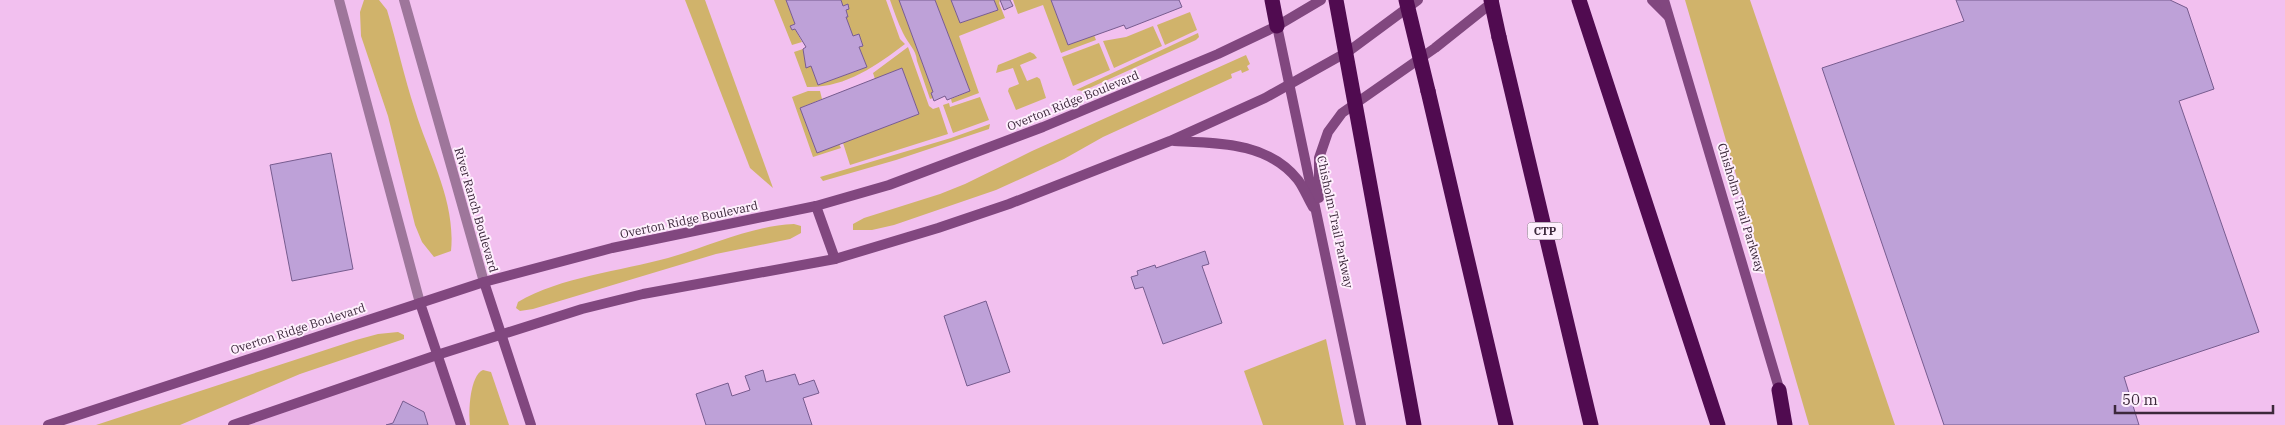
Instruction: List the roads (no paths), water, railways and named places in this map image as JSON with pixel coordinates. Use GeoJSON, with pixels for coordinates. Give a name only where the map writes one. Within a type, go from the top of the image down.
{"type":"FeatureCollection","features":[{"type":"Feature","properties":{"kind":"highway"},"geometry":{"type":"LineString","coordinates":[[1272,0],[1277,26]]}},
{"type":"Feature","properties":{"kind":"highway"},"geometry":{"type":"LineString","coordinates":[[1336,0],[1414,425]]}},
{"type":"Feature","properties":{"kind":"highway"},"geometry":{"type":"LineString","coordinates":[[1406,0],[1506,425]]}},
{"type":"Feature","properties":{"kind":"highway","name":"CTP"},"geometry":{"type":"LineString","coordinates":[[1491,0],[1591,425]]}},
{"type":"Feature","properties":{"kind":"highway"},"geometry":{"type":"LineString","coordinates":[[1579,0],[1718,425]]}},
{"type":"Feature","properties":{"kind":"highway"},"geometry":{"type":"LineString","coordinates":[[1779,390],[1786,425]]}},
{"type":"Feature","properties":{"kind":"street"},"geometry":{"type":"LineString","coordinates":[[339,0],[420,303],[461,425]]}},
{"type":"Feature","properties":{"kind":"street","name":"River Ranch Boulevard"},"geometry":{"type":"LineString","coordinates":[[404,0],[499,334],[531,425]]}},
{"type":"Feature","properties":{"kind":"street","name":"Overton Ridge Boulevard"},"geometry":{"type":"LineString","coordinates":[[48,425],[484,282],[612,248],[816,206],[890,185],[970,156],[1218,54],[1277,26],[1321,0]]}},
{"type":"Feature","properties":{"kind":"street"},"geometry":{"type":"LineString","coordinates":[[233,425],[499,334],[643,294],[835,259],[1009,204],[1170,141],[1291,85],[1349,52],[1418,0]]}},
{"type":"Feature","properties":{"kind":"street"},"geometry":{"type":"LineString","coordinates":[[1319,219],[1319,158],[1328,132],[1342,114],[1366,95],[1436,48],[1495,0]]}},
{"type":"Feature","properties":{"kind":"street"},"geometry":{"type":"LineString","coordinates":[[1652,0],[1668,16]]}},
{"type":"Feature","properties":{"kind":"street","name":"Chisholm Trail Parkway"},"geometry":{"type":"LineString","coordinates":[[1664,0],[1789,425]]}},
{"type":"Feature","properties":{"kind":"street","name":"Chisholm Trail Parkway"},"geometry":{"type":"LineString","coordinates":[[1277,26],[1291,85],[1361,425]]}},
{"type":"Feature","properties":{"kind":"street"},"geometry":{"type":"LineString","coordinates":[[1170,141],[1220,143],[1250,148],[1278,161],[1298,180],[1319,219]]}},
{"type":"Feature","properties":{"kind":"street"},"geometry":{"type":"LineString","coordinates":[[816,206],[835,259]]}}]}
